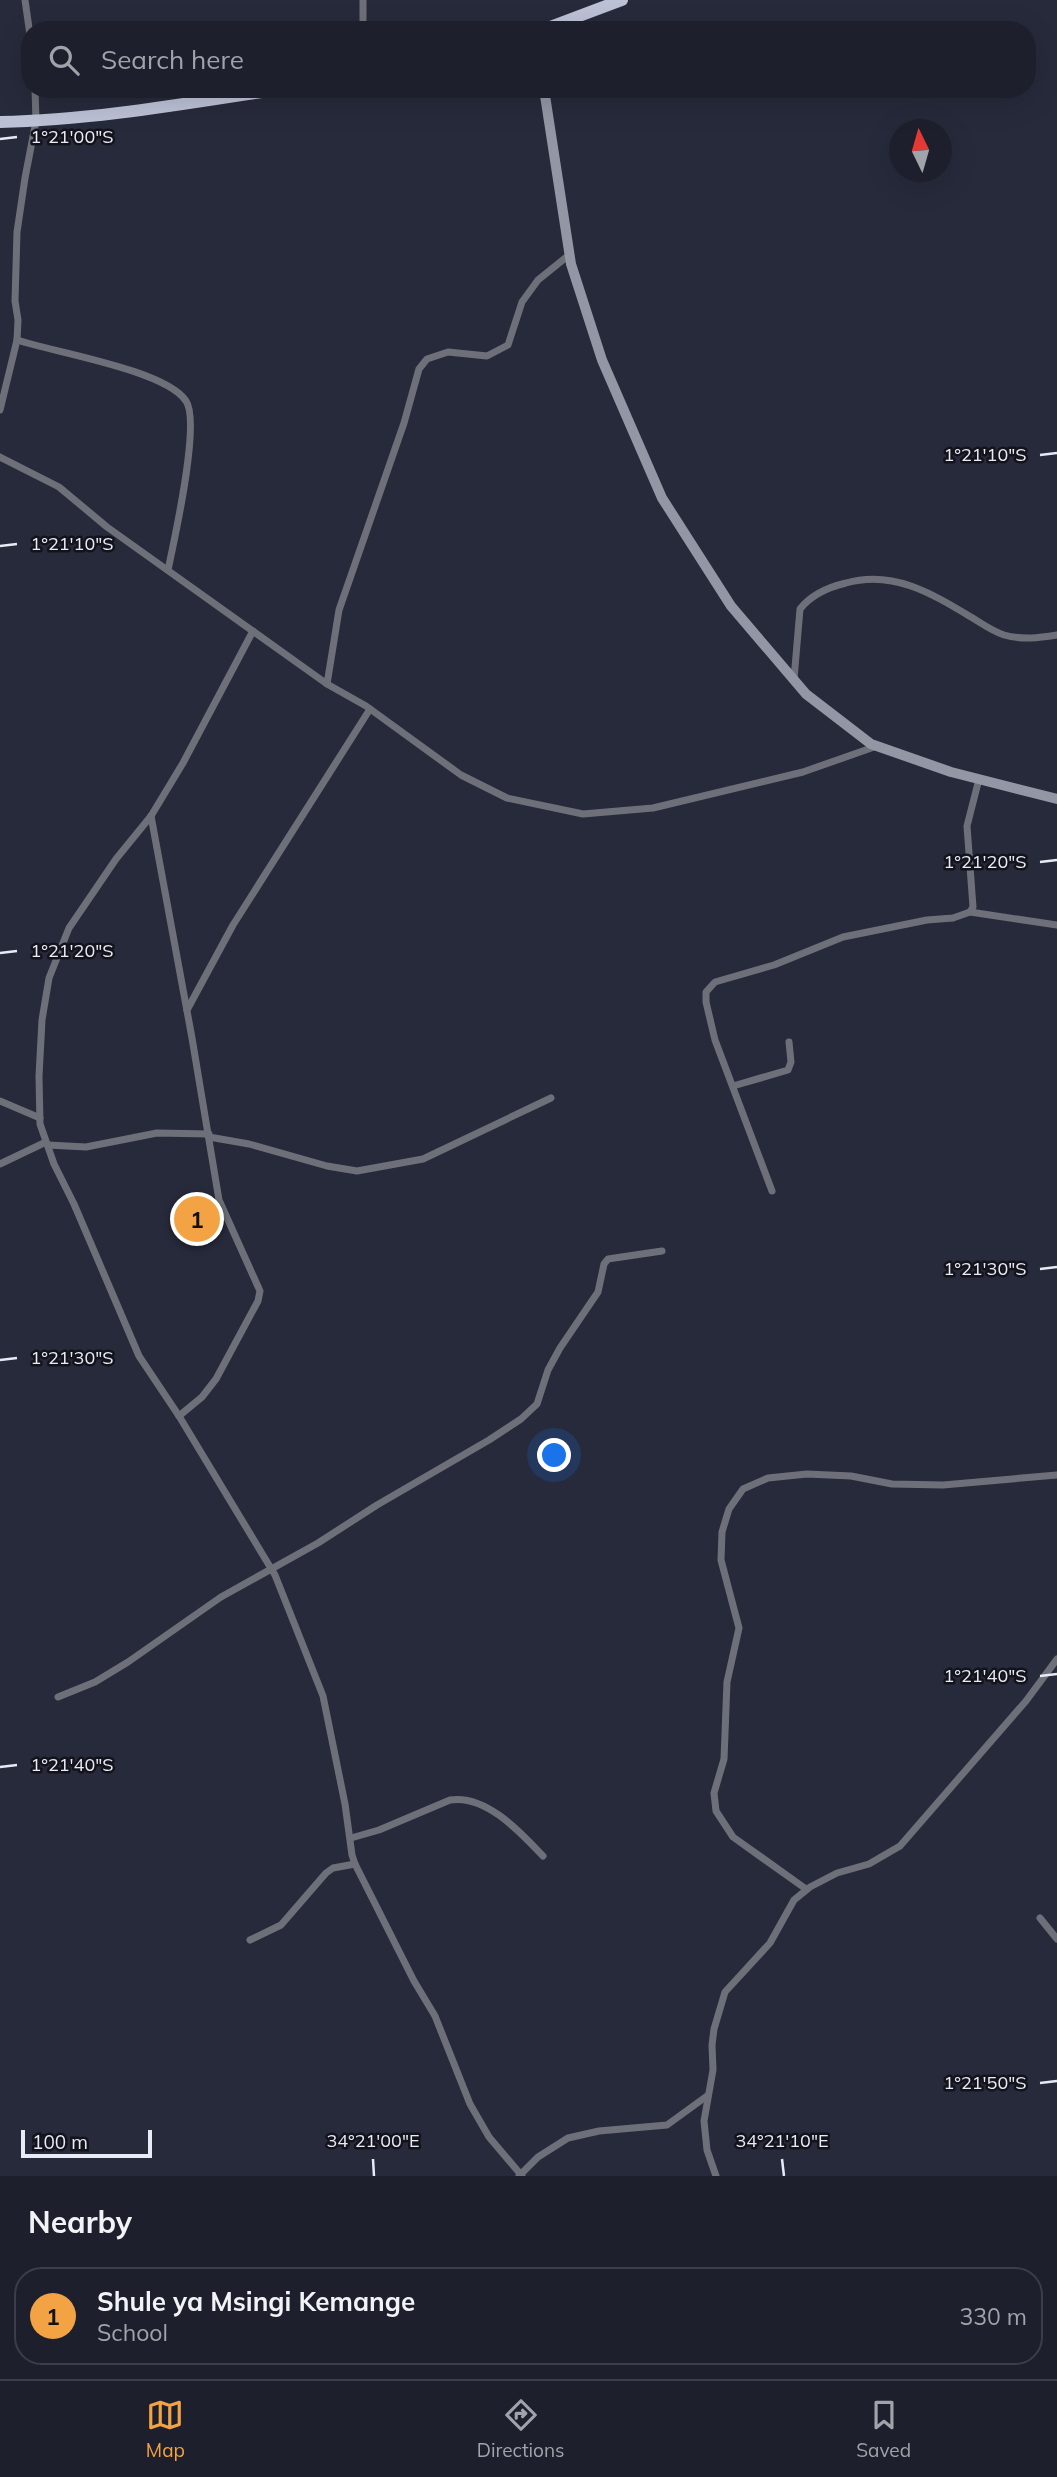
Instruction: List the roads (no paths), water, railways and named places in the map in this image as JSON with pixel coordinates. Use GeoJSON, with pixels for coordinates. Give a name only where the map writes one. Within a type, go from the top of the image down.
{"type":"FeatureCollection","features":[{"type":"Feature","properties":{"kind":"highway"},"geometry":{"type":"LineString","coordinates":[[561,21],[596,5],[622,0]]}},
{"type":"Feature","properties":{"kind":"highway"},"geometry":{"type":"LineString","coordinates":[[0,122],[36,121],[220,98]]}},
{"type":"Feature","properties":{"kind":"main road"},"geometry":{"type":"LineString","coordinates":[[545,98],[569,256],[602,360],[662,498],[731,606],[806,694],[871,744],[951,772],[1057,800]]}},
{"type":"Feature","properties":{"kind":"street"},"geometry":{"type":"LineString","coordinates":[[25,0],[28,21]]}},
{"type":"Feature","properties":{"kind":"street"},"geometry":{"type":"LineString","coordinates":[[363,0],[363,21]]}},
{"type":"Feature","properties":{"kind":"street"},"geometry":{"type":"LineString","coordinates":[[0,410],[17,340],[17,232],[24,178],[36,121],[35,98]]}},
{"type":"Feature","properties":{"kind":"street"},"geometry":{"type":"LineString","coordinates":[[327,684],[338,610],[404,424],[419,369],[427,359],[448,352],[487,356],[508,345],[522,302],[538,280],[569,256]]}},
{"type":"Feature","properties":{"kind":"street"},"geometry":{"type":"LineString","coordinates":[[17,340],[46,350],[82,356],[158,380],[187,401],[191,414],[190,440],[168,570]]}},
{"type":"Feature","properties":{"kind":"street"},"geometry":{"type":"LineString","coordinates":[[0,457],[59,487],[107,527],[327,684],[370,709],[461,775],[507,798],[583,814],[653,808],[803,772],[877,746]]}},
{"type":"Feature","properties":{"kind":"street"},"geometry":{"type":"LineString","coordinates":[[794,679],[800,609],[821,592],[864,578],[891,579],[940,599],[1003,635],[1031,639],[1057,635]]}},
{"type":"Feature","properties":{"kind":"street"},"geometry":{"type":"LineString","coordinates":[[253,631],[183,763],[151,816],[116,859],[69,928],[49,978],[41,1020],[40,1118],[47,1143],[139,1356],[179,1416],[271,1569],[323,1696],[355,1864],[414,1981],[435,2015],[470,2104],[489,2137],[520,2175],[538,2157],[568,2137],[599,2131],[667,2125],[708,2096]]}},
{"type":"Feature","properties":{"kind":"street"},"geometry":{"type":"LineString","coordinates":[[187,1011],[233,925],[370,709]]}},
{"type":"Feature","properties":{"kind":"street"},"geometry":{"type":"LineString","coordinates":[[970,912],[973,908],[967,826],[979,779]]}},
{"type":"Feature","properties":{"kind":"street"},"geometry":{"type":"LineString","coordinates":[[151,816],[219,1200],[260,1291],[258,1301],[216,1379],[202,1397],[179,1416]]}},
{"type":"Feature","properties":{"kind":"street"},"geometry":{"type":"LineString","coordinates":[[772,1191],[715,1040],[706,992],[715,982],[774,965],[843,937],[927,920],[953,918],[970,912],[1057,925]]}},
{"type":"Feature","properties":{"kind":"street"},"geometry":{"type":"LineString","coordinates":[[733,1086],[788,1070],[791,1062],[789,1042]]}},
{"type":"Feature","properties":{"kind":"street"},"geometry":{"type":"LineString","coordinates":[[0,1164],[47,1143],[86,1147],[157,1133],[209,1135],[327,1166],[357,1171],[423,1159],[551,1098]]}},
{"type":"Feature","properties":{"kind":"street"},"geometry":{"type":"LineString","coordinates":[[0,1101],[40,1118]]}},
{"type":"Feature","properties":{"kind":"street"},"geometry":{"type":"LineString","coordinates":[[58,1697],[95,1682],[222,1597],[521,1419],[537,1404],[548,1370],[598,1292],[604,1264],[608,1259],[662,1251]]}},
{"type":"Feature","properties":{"kind":"street"},"geometry":{"type":"LineString","coordinates":[[806,1889],[733,1837],[716,1811],[714,1793],[724,1759],[727,1682],[739,1628],[721,1560],[722,1532],[729,1509],[743,1489],[768,1478],[807,1474],[840,1475],[892,1485],[943,1485],[1057,1475]]}},
{"type":"Feature","properties":{"kind":"street"},"geometry":{"type":"LineString","coordinates":[[716,2176],[704,2121],[713,2070],[713,2029],[725,1992],[770,1943],[794,1900],[806,1889],[837,1873],[870,1864],[900,1846],[1008,1722],[1057,1660]]}},
{"type":"Feature","properties":{"kind":"street"},"geometry":{"type":"LineString","coordinates":[[351,1839],[460,1798],[470,1800],[510,1822],[543,1856]]}},
{"type":"Feature","properties":{"kind":"street"},"geometry":{"type":"LineString","coordinates":[[250,1940],[281,1926],[326,1873],[333,1868],[355,1864]]}},
{"type":"Feature","properties":{"kind":"street"},"geometry":{"type":"LineString","coordinates":[[1040,1918],[1057,1939]]}},
{"type":"Feature","properties":{"kind":"place","name":"Shule ya Msingi Kemange"},"geometry":{"type":"Point","coordinates":[197,1219]}}]}
